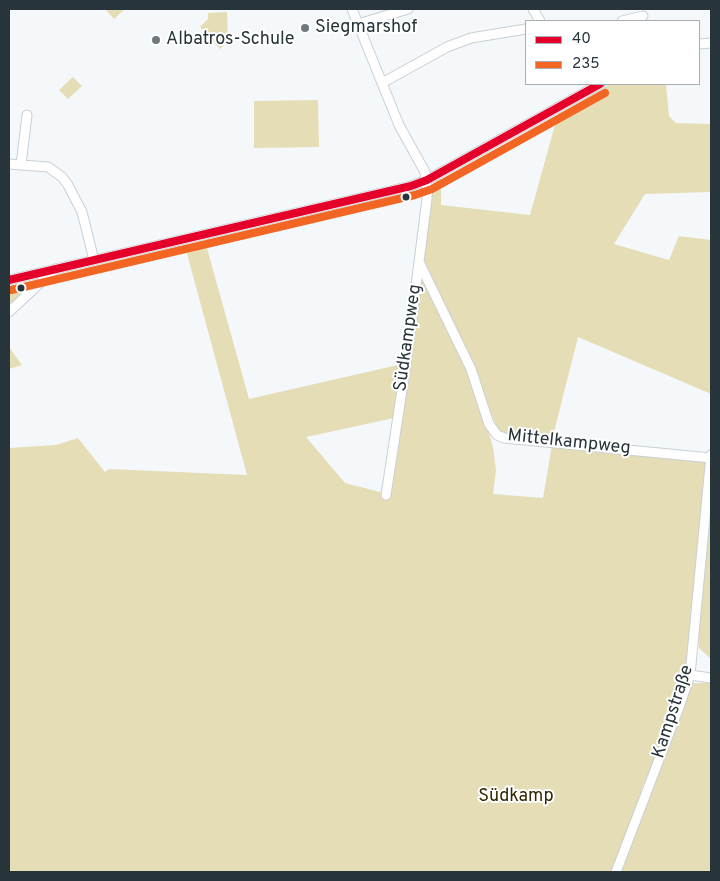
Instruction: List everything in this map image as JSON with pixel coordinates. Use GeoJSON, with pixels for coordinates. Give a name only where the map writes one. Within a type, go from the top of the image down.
{"type":"FeatureCollection","features":[{"type":"Feature","properties":{"kind":"street"},"geometry":{"type":"LineString","coordinates":[[352,9],[399,125],[425,172],[427,180]]}},
{"type":"Feature","properties":{"kind":"street"},"geometry":{"type":"LineString","coordinates":[[358,24],[408,9]]}},
{"type":"Feature","properties":{"kind":"street"},"geometry":{"type":"LineString","coordinates":[[533,9],[539,20]]}},
{"type":"Feature","properties":{"kind":"street"},"geometry":{"type":"LineString","coordinates":[[625,20],[642,15]]}},
{"type":"Feature","properties":{"kind":"street"},"geometry":{"type":"LineString","coordinates":[[382,83],[447,47],[471,38],[525,29]]}},
{"type":"Feature","properties":{"kind":"street"},"geometry":{"type":"LineString","coordinates":[[9,280],[384,194],[427,180],[598,85]]}},
{"type":"Feature","properties":{"kind":"street"},"geometry":{"type":"LineString","coordinates":[[21,165],[27,115]]}},
{"type":"Feature","properties":{"kind":"street"},"geometry":{"type":"LineString","coordinates":[[9,164],[53,169],[68,184],[84,217],[94,260]]}},
{"type":"Feature","properties":{"kind":"street","name":"Südkampweg"},"geometry":{"type":"LineString","coordinates":[[386,495],[419,262],[427,199],[427,180]]}},
{"type":"Feature","properties":{"kind":"street","name":"Mittelkampweg"},"geometry":{"type":"LineString","coordinates":[[419,262],[471,369],[489,424],[497,435],[504,438],[711,456]]}},
{"type":"Feature","properties":{"kind":"street"},"geometry":{"type":"LineString","coordinates":[[9,312],[56,269]]}},
{"type":"Feature","properties":{"kind":"street","name":"Kampstraße"},"geometry":{"type":"LineString","coordinates":[[616,872],[690,674],[711,456]]}},
{"type":"Feature","properties":{"kind":"street"},"geometry":{"type":"LineString","coordinates":[[690,674],[711,678]]}},
{"type":"Feature","properties":{"kind":"green space"},"geometry":{"type":"Polygon","coordinates":[[[105,9],[125,9],[114,19],[105,9]]]}},
{"type":"Feature","properties":{"kind":"green space"},"geometry":{"type":"Polygon","coordinates":[[[227,12],[228,41],[220,49],[200,27],[208,19],[208,13],[227,12]]]}},
{"type":"Feature","properties":{"kind":"green space"},"geometry":{"type":"Polygon","coordinates":[[[73,77],[82,86],[68,99],[59,90],[73,77]]]}},
{"type":"Feature","properties":{"kind":"green space"},"geometry":{"type":"Polygon","coordinates":[[[608,85],[666,85],[669,116],[676,123],[711,124],[711,192],[645,194],[614,244],[669,260],[679,236],[711,240],[711,394],[578,337],[552,440],[500,436],[482,389],[424,264],[431,187],[434,181],[441,178],[441,205],[530,215],[558,114],[608,85]]]}},
{"type":"Feature","properties":{"kind":"green space"},"geometry":{"type":"Polygon","coordinates":[[[318,100],[319,147],[254,148],[254,101],[318,100]]]}},
{"type":"Feature","properties":{"kind":"green space","name":"Südkamp"},"geometry":{"type":"Polygon","coordinates":[[[205,241],[249,399],[402,364],[394,418],[306,437],[345,483],[384,493],[418,282],[422,276],[476,388],[493,447],[496,471],[493,494],[543,498],[552,445],[708,457],[685,683],[650,773],[644,783],[612,872],[9,872],[9,448],[56,445],[78,438],[105,472],[109,469],[247,475],[186,250],[205,241]]]}},
{"type":"Feature","properties":{"kind":"green space"},"geometry":{"type":"Polygon","coordinates":[[[14,285],[15,288],[32,286],[12,303],[9,301],[9,286],[14,285]]]}},
{"type":"Feature","properties":{"kind":"green space"},"geometry":{"type":"Polygon","coordinates":[[[9,347],[22,365],[9,369],[9,347]]]}},
{"type":"Feature","properties":{"kind":"green space"},"geometry":{"type":"Polygon","coordinates":[[[711,495],[711,659],[699,648],[698,622],[711,495]]]}},
{"type":"Feature","properties":{"kind":"green space"},"geometry":{"type":"Polygon","coordinates":[[[692,683],[711,683],[711,872],[620,872],[692,683]]]}},
{"type":"Feature","properties":{"kind":"transit line","name":"40"},"geometry":{"type":"LineString","coordinates":[[9,280],[411,186],[427,180],[598,85]]}},
{"type":"Feature","properties":{"kind":"transit line","name":"235"},"geometry":{"type":"LineString","coordinates":[[11,290],[415,195],[432,189],[605,93]]}},
{"type":"Feature","properties":{"kind":"place","name":"Siegmarshof"},"geometry":{"type":"Point","coordinates":[305,28]}},
{"type":"Feature","properties":{"kind":"place","name":"Albatros-Schule"},"geometry":{"type":"Point","coordinates":[156,40]}}]}
